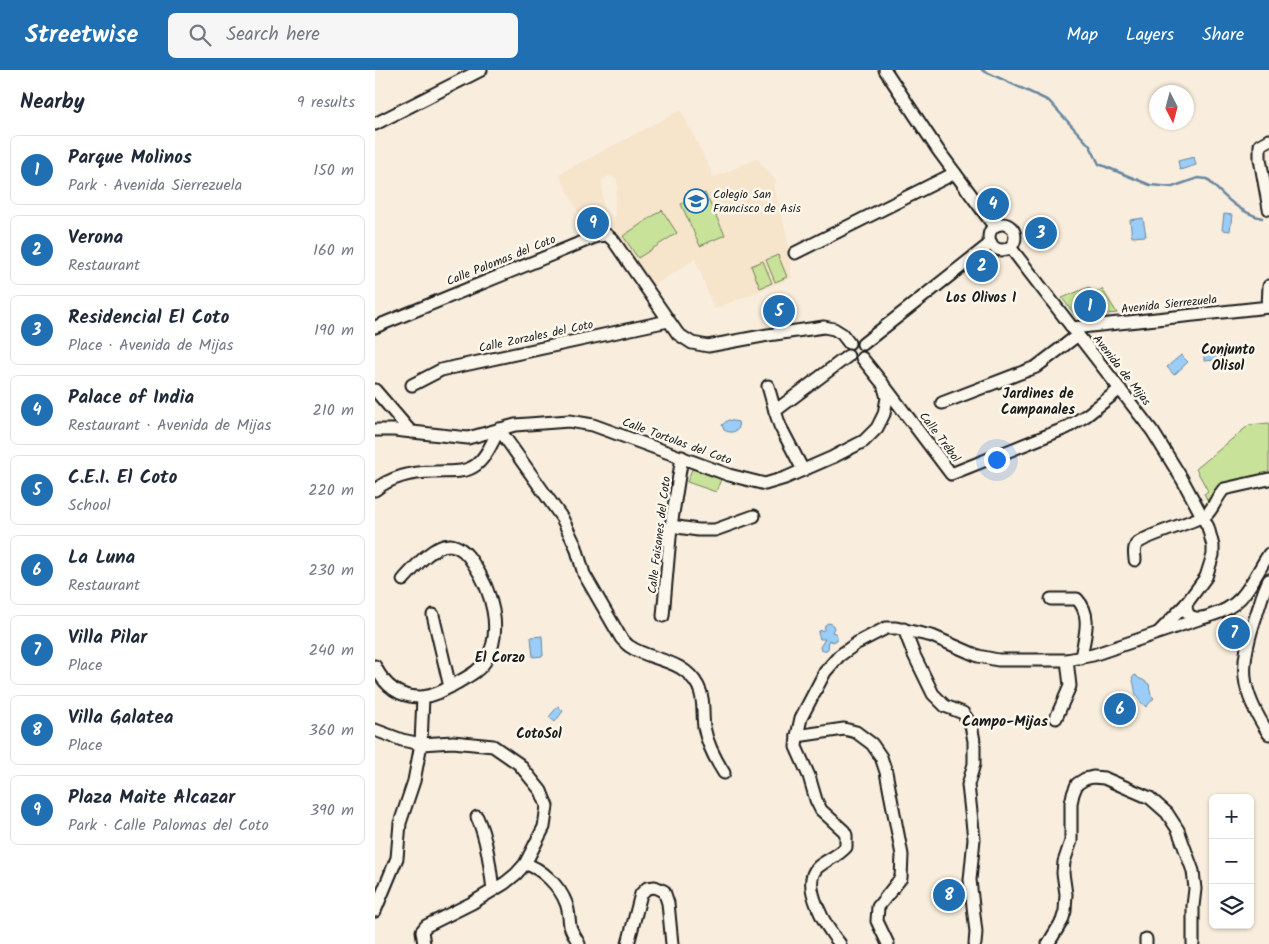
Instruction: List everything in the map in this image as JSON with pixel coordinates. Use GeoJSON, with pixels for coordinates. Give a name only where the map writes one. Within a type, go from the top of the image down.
{"type":"FeatureCollection","features":[{"type":"Feature","properties":{"kind":"street"},"geometry":{"type":"LineString","coordinates":[[375,124],[481,70]]}},
{"type":"Feature","properties":{"kind":"street"},"geometry":{"type":"LineString","coordinates":[[885,70],[955,173],[994,226]]}},
{"type":"Feature","properties":{"kind":"street"},"geometry":{"type":"LineString","coordinates":[[1264,142],[1260,158],[1269,209]]}},
{"type":"Feature","properties":{"kind":"street"},"geometry":{"type":"LineString","coordinates":[[795,253],[955,173]]}},
{"type":"Feature","properties":{"kind":"street"},"geometry":{"type":"LineString","coordinates":[[1003,224],[1011,228],[1014,232],[1015,240],[1010,247],[1000,250],[993,246],[989,237],[994,226],[1003,224]]}},
{"type":"Feature","properties":{"kind":"street","name":"Calle Palomas del Coto"},"geometry":{"type":"LineString","coordinates":[[375,327],[597,236],[607,235],[613,240],[678,334],[692,343],[701,346],[723,344],[823,327],[834,329],[849,343]]}},
{"type":"Feature","properties":{"kind":"street"},"geometry":{"type":"LineString","coordinates":[[863,344],[991,243]]}},
{"type":"Feature","properties":{"kind":"street","name":"Avenida de Mijas"},"geometry":{"type":"LineString","coordinates":[[1010,247],[1153,432],[1203,516],[1213,546],[1212,560],[1206,577],[1186,604],[1157,634]]}},
{"type":"Feature","properties":{"kind":"street"},"geometry":{"type":"LineString","coordinates":[[1268,307],[1269,286]]}},
{"type":"Feature","properties":{"kind":"street","name":"Avenida Sierrezuela"},"geometry":{"type":"LineString","coordinates":[[1075,332],[1268,307]]}},
{"type":"Feature","properties":{"kind":"street","name":"Calle Zorzales del Coto"},"geometry":{"type":"LineString","coordinates":[[413,385],[441,370],[668,321]]}},
{"type":"Feature","properties":{"kind":"street"},"geometry":{"type":"LineString","coordinates":[[943,404],[1036,367],[1075,332]]}},
{"type":"Feature","properties":{"kind":"street"},"geometry":{"type":"LineString","coordinates":[[862,358],[855,360],[848,356],[846,348],[849,343],[855,341],[863,344]]}},
{"type":"Feature","properties":{"kind":"street"},"geometry":{"type":"LineString","coordinates":[[862,358],[865,350],[863,344]]}},
{"type":"Feature","properties":{"kind":"street"},"geometry":{"type":"LineString","coordinates":[[775,411],[848,356]]}},
{"type":"Feature","properties":{"kind":"street"},"geometry":{"type":"LineString","coordinates":[[862,358],[883,384]]}},
{"type":"Feature","properties":{"kind":"street","name":"Calle Trébol"},"geometry":{"type":"LineString","coordinates":[[883,384],[951,474],[1066,428],[1087,416],[1119,389]]}},
{"type":"Feature","properties":{"kind":"street","name":"Calle Tortolas del Coto"},"geometry":{"type":"LineString","coordinates":[[375,430],[394,430],[468,438],[515,425],[569,421],[593,425],[729,475],[765,484],[785,478],[864,441],[877,428],[884,414],[887,398],[883,384]]}},
{"type":"Feature","properties":{"kind":"street"},"geometry":{"type":"LineString","coordinates":[[768,386],[780,426],[803,470]]}},
{"type":"Feature","properties":{"kind":"street"},"geometry":{"type":"LineString","coordinates":[[375,390],[411,432]]}},
{"type":"Feature","properties":{"kind":"street"},"geometry":{"type":"LineString","coordinates":[[375,490],[392,480],[405,476],[470,469],[487,452],[499,429],[561,518],[576,547],[584,574],[621,638],[630,647],[677,666],[698,685],[703,703],[704,726],[707,738],[724,773]]}},
{"type":"Feature","properties":{"kind":"street","name":"Calle Faisanes del Coto"},"geometry":{"type":"LineString","coordinates":[[663,616],[671,526],[682,457]]}},
{"type":"Feature","properties":{"kind":"street"},"geometry":{"type":"LineString","coordinates":[[1135,560],[1134,550],[1137,543],[1203,516],[1224,489],[1269,479]]}},
{"type":"Feature","properties":{"kind":"street"},"geometry":{"type":"LineString","coordinates":[[671,526],[697,530],[715,530],[754,516]]}},
{"type":"Feature","properties":{"kind":"street"},"geometry":{"type":"LineString","coordinates":[[375,666],[388,686],[398,693],[411,697],[423,697],[433,696],[450,687],[478,670],[487,660],[494,632],[491,600],[480,573],[465,551],[451,545],[442,546],[434,550],[403,580]]}},
{"type":"Feature","properties":{"kind":"street"},"geometry":{"type":"LineString","coordinates":[[839,944],[819,913],[813,891],[813,876],[817,868],[839,855],[846,847],[846,835],[844,830],[821,810],[796,747],[801,718],[825,672],[839,656],[874,633],[886,628],[904,629],[939,639],[978,656],[998,660],[1067,660],[1081,658],[1157,634],[1231,607],[1243,596],[1269,554]]}},
{"type":"Feature","properties":{"kind":"street"},"geometry":{"type":"LineString","coordinates":[[1269,580],[1251,630],[1243,666],[1250,700],[1269,734]]}},
{"type":"Feature","properties":{"kind":"street"},"geometry":{"type":"LineString","coordinates":[[1051,599],[1077,599],[1083,606],[1087,615],[1087,624],[1081,658]]}},
{"type":"Feature","properties":{"kind":"street"},"geometry":{"type":"LineString","coordinates":[[1186,604],[1186,610],[1189,615],[1195,618],[1202,618]]}},
{"type":"Feature","properties":{"kind":"street"},"geometry":{"type":"LineString","coordinates":[[433,615],[450,687]]}},
{"type":"Feature","properties":{"kind":"street"},"geometry":{"type":"LineString","coordinates":[[904,629],[933,694],[945,706],[963,713],[971,725],[974,740],[974,764],[968,786],[974,840],[970,880],[976,932],[975,944]]}},
{"type":"Feature","properties":{"kind":"street"},"geometry":{"type":"LineString","coordinates":[[1056,718],[1070,686],[1067,660]]}},
{"type":"Feature","properties":{"kind":"street"},"geometry":{"type":"LineString","coordinates":[[375,911],[397,858],[401,823],[414,781],[421,744],[423,697]]}},
{"type":"Feature","properties":{"kind":"street"},"geometry":{"type":"LineString","coordinates":[[797,736],[844,729],[857,732],[873,744],[881,757],[886,772],[902,855],[901,878],[878,907],[877,921],[888,944]]}},
{"type":"Feature","properties":{"kind":"street"},"geometry":{"type":"LineString","coordinates":[[375,730],[402,740],[421,744],[453,742],[493,746],[519,764],[541,791],[547,806],[544,827],[525,864],[516,874],[493,890],[449,916],[426,926],[422,931],[423,944]]}},
{"type":"Feature","properties":{"kind":"street"},"geometry":{"type":"LineString","coordinates":[[1048,944],[1062,922],[1065,911],[1066,894],[1063,873],[1071,841],[1071,803],[1073,794],[1077,784],[1085,778],[1093,777],[1104,778],[1150,798],[1167,813],[1178,830],[1193,872],[1193,944]]}},
{"type":"Feature","properties":{"kind":"street"},"geometry":{"type":"LineString","coordinates":[[477,817],[491,868],[493,890]]}},
{"type":"Feature","properties":{"kind":"street"},"geometry":{"type":"LineString","coordinates":[[525,864],[534,866],[543,873],[558,890],[567,904],[571,928],[579,944]]}},
{"type":"Feature","properties":{"kind":"street"},"geometry":{"type":"LineString","coordinates":[[627,944],[641,894],[647,888],[655,887],[663,891],[668,903],[673,944]]}},
{"type":"Feature","properties":{"kind":"shaded area","name":"Colegio San Francisco de Asis"},"geometry":{"type":"Polygon","coordinates":[[[681,110],[714,177],[757,159],[777,182],[773,185],[786,232],[792,278],[714,309],[695,259],[652,287],[614,228],[617,179],[609,176],[602,180],[603,211],[582,220],[559,174],[681,110]]]}},
{"type":"Feature","properties":{"kind":"green space"},"geometry":{"type":"Polygon","coordinates":[[[705,193],[725,235],[700,246],[681,204],[705,193]]]}},
{"type":"Feature","properties":{"kind":"green space"},"geometry":{"type":"Polygon","coordinates":[[[662,210],[677,233],[638,258],[623,236],[662,210]]]}},
{"type":"Feature","properties":{"kind":"green space"},"geometry":{"type":"Polygon","coordinates":[[[603,211],[602,226],[588,232],[582,220],[603,211]]]}},
{"type":"Feature","properties":{"kind":"green space"},"geometry":{"type":"Polygon","coordinates":[[[778,255],[787,277],[775,282],[766,260],[778,255]]]}},
{"type":"Feature","properties":{"kind":"green space"},"geometry":{"type":"Polygon","coordinates":[[[763,261],[772,283],[760,288],[751,266],[763,261]]]}},
{"type":"Feature","properties":{"kind":"green space"},"geometry":{"type":"Polygon","coordinates":[[[1089,287],[1093,294],[1102,289],[1117,313],[1079,317],[1075,315],[1062,298],[1089,287]]]}},
{"type":"Feature","properties":{"kind":"green space"},"geometry":{"type":"Polygon","coordinates":[[[1269,423],[1269,474],[1222,485],[1208,501],[1204,494],[1208,491],[1196,469],[1249,425],[1269,423]]]}},
{"type":"Feature","properties":{"kind":"green space"},"geometry":{"type":"Polygon","coordinates":[[[692,469],[721,479],[716,492],[687,482],[692,469]]]}},
{"type":"Feature","properties":{"kind":"water"},"geometry":{"type":"Polygon","coordinates":[[[1194,157],[1196,165],[1180,170],[1178,161],[1194,157]]]}},
{"type":"Feature","properties":{"kind":"water"},"geometry":{"type":"Polygon","coordinates":[[[1224,214],[1232,215],[1230,231],[1222,230],[1224,214]]]}},
{"type":"Feature","properties":{"kind":"water"},"geometry":{"type":"Polygon","coordinates":[[[1143,218],[1146,236],[1132,237],[1130,220],[1143,218]]]}},
{"type":"Feature","properties":{"kind":"water"},"geometry":{"type":"Polygon","coordinates":[[[1216,351],[1217,360],[1204,361],[1204,352],[1216,351]]]}},
{"type":"Feature","properties":{"kind":"water"},"geometry":{"type":"Polygon","coordinates":[[[1181,355],[1188,362],[1174,375],[1167,367],[1181,355]]]}},
{"type":"Feature","properties":{"kind":"water"},"geometry":{"type":"Polygon","coordinates":[[[728,420],[738,422],[739,428],[736,431],[728,432],[724,430],[722,425],[728,420]]]}},
{"type":"Feature","properties":{"kind":"water"},"geometry":{"type":"Polygon","coordinates":[[[828,623],[832,624],[834,628],[832,632],[837,636],[837,640],[833,642],[829,640],[828,649],[824,651],[820,647],[825,639],[820,639],[818,633],[824,630],[825,625],[828,623]]]}},
{"type":"Feature","properties":{"kind":"water"},"geometry":{"type":"Polygon","coordinates":[[[542,636],[543,656],[533,657],[531,637],[542,636]]]}},
{"type":"Feature","properties":{"kind":"water"},"geometry":{"type":"Polygon","coordinates":[[[1136,675],[1149,684],[1151,695],[1154,698],[1146,707],[1136,693],[1132,677],[1136,675]]]}},
{"type":"Feature","properties":{"kind":"water"},"geometry":{"type":"Polygon","coordinates":[[[558,706],[563,711],[555,722],[549,717],[558,706]]]}},
{"type":"Feature","properties":{"kind":"waterway"},"geometry":{"type":"LineString","coordinates":[[982,70],[1049,101],[1090,146],[1099,164],[1150,185],[1172,187],[1198,178],[1207,179],[1239,208],[1262,218]]}},
{"type":"Feature","properties":{"kind":"place","name":"Colegio San Francisco de Asis"},"geometry":{"type":"Point","coordinates":[696,201]}},
{"type":"Feature","properties":{"kind":"place","name":"Palace of India"},"geometry":{"type":"Point","coordinates":[993,204]}},
{"type":"Feature","properties":{"kind":"place","name":"Plaza Maite Alcazar"},"geometry":{"type":"Point","coordinates":[593,223]}},
{"type":"Feature","properties":{"kind":"place","name":"Residencial El Coto"},"geometry":{"type":"Point","coordinates":[1041,233]}},
{"type":"Feature","properties":{"kind":"place","name":"Verona"},"geometry":{"type":"Point","coordinates":[982,266]}},
{"type":"Feature","properties":{"kind":"place","name":"Parque Molinos"},"geometry":{"type":"Point","coordinates":[1090,306]}},
{"type":"Feature","properties":{"kind":"place","name":"C.E.I. El Coto"},"geometry":{"type":"Point","coordinates":[779,311]}},
{"type":"Feature","properties":{"kind":"place","name":"Villa Pilar"},"geometry":{"type":"Point","coordinates":[1234,633]}},
{"type":"Feature","properties":{"kind":"place","name":"La Luna"},"geometry":{"type":"Point","coordinates":[1120,709]}},
{"type":"Feature","properties":{"kind":"place","name":"Villa Galatea"},"geometry":{"type":"Point","coordinates":[949,895]}},
{"type":"Feature","properties":{"kind":"district","name":"Los Olivos I"},"geometry":{"type":"Point","coordinates":[981,297]}},
{"type":"Feature","properties":{"kind":"district","name":"Conjunto Olisol"},"geometry":{"type":"Point","coordinates":[1228,358]}},
{"type":"Feature","properties":{"kind":"district","name":"Jardines de Campanales"},"geometry":{"type":"Point","coordinates":[1038,402]}},
{"type":"Feature","properties":{"kind":"district","name":"El Corzo"},"geometry":{"type":"Point","coordinates":[500,657]}},
{"type":"Feature","properties":{"kind":"district","name":"Campo-Mijas"},"geometry":{"type":"Point","coordinates":[1005,721]}},
{"type":"Feature","properties":{"kind":"district","name":"CotoSol"},"geometry":{"type":"Point","coordinates":[539,733]}}]}
